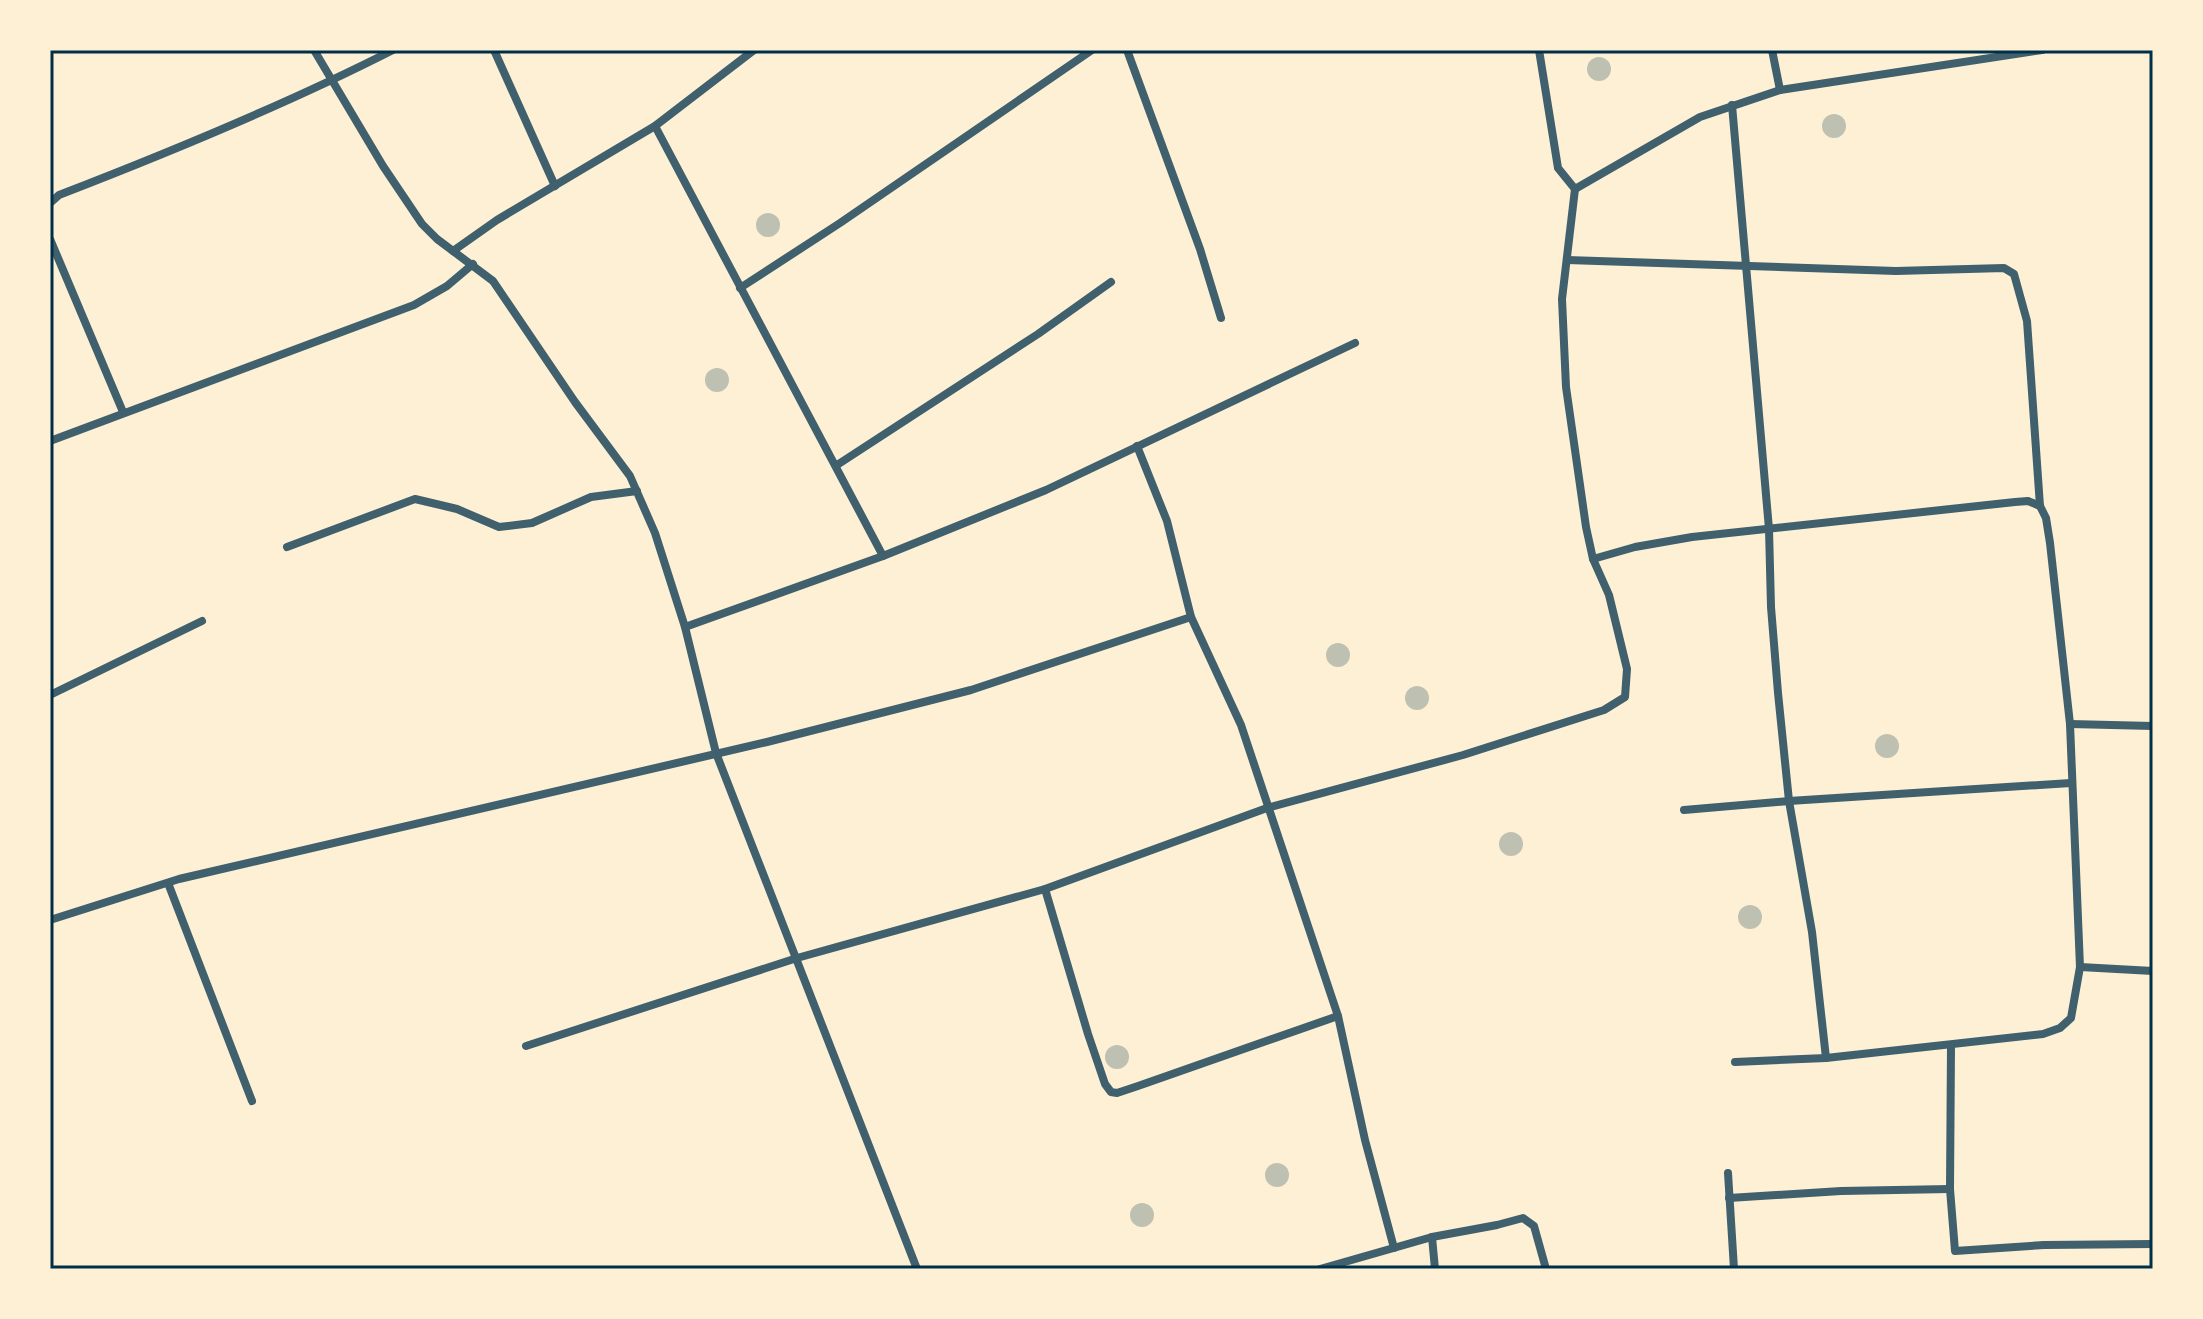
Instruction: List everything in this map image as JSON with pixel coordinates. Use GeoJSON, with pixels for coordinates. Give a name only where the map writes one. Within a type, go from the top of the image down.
{"type":"FeatureCollection","features":[{"type":"Feature","properties":{"kind":"street"},"geometry":{"type":"LineString","coordinates":[[314,50],[383,166],[422,224],[493,281],[575,402],[630,476],[655,533],[685,627],[716,753],[917,1269]]}},
{"type":"Feature","properties":{"kind":"street"},"geometry":{"type":"LineString","coordinates":[[50,203],[59,195],[162,155],[332,81],[393,50]]}},
{"type":"Feature","properties":{"kind":"street"},"geometry":{"type":"LineString","coordinates":[[494,50],[555,186]]}},
{"type":"Feature","properties":{"kind":"street"},"geometry":{"type":"LineString","coordinates":[[453,251],[497,220],[655,126],[754,50]]}},
{"type":"Feature","properties":{"kind":"street"},"geometry":{"type":"LineString","coordinates":[[740,288],[1092,50]]}},
{"type":"Feature","properties":{"kind":"street"},"geometry":{"type":"LineString","coordinates":[[1127,50],[1200,249],[1221,318]]}},
{"type":"Feature","properties":{"kind":"street"},"geometry":{"type":"LineString","coordinates":[[526,1046],[797,958],[1045,889],[1267,808],[1463,755],[1617,704],[1625,697],[1627,669],[1609,595],[1593,559],[1566,387],[1562,299],[1575,189],[1558,168],[1539,50]]}},
{"type":"Feature","properties":{"kind":"street"},"geometry":{"type":"LineString","coordinates":[[1772,50],[1780,90]]}},
{"type":"Feature","properties":{"kind":"street"},"geometry":{"type":"LineString","coordinates":[[1575,189],[1700,117],[1780,90],[2042,50]]}},
{"type":"Feature","properties":{"kind":"street"},"geometry":{"type":"LineString","coordinates":[[1732,105],[1789,801],[1812,932],[1826,1058]]}},
{"type":"Feature","properties":{"kind":"street"},"geometry":{"type":"LineString","coordinates":[[655,126],[883,556]]}},
{"type":"Feature","properties":{"kind":"street"},"geometry":{"type":"LineString","coordinates":[[50,239],[123,412]]}},
{"type":"Feature","properties":{"kind":"street"},"geometry":{"type":"LineString","coordinates":[[1567,260],[1896,271],[2004,268],[2014,274],[2027,321],[2040,506],[2046,518],[2050,543],[2070,724],[2080,967],[2071,1018],[2060,1028],[2043,1034],[1826,1058],[1735,1062]]}},
{"type":"Feature","properties":{"kind":"street"},"geometry":{"type":"LineString","coordinates":[[50,441],[414,305],[447,286],[473,264]]}},
{"type":"Feature","properties":{"kind":"street"},"geometry":{"type":"LineString","coordinates":[[837,465],[1111,282]]}},
{"type":"Feature","properties":{"kind":"street"},"geometry":{"type":"LineString","coordinates":[[685,627],[883,556],[1046,490],[1355,343]]}},
{"type":"Feature","properties":{"kind":"street"},"geometry":{"type":"LineString","coordinates":[[1137,446],[1167,521],[1191,617],[1241,725],[1338,1016],[1365,1140],[1394,1248]]}},
{"type":"Feature","properties":{"kind":"street"},"geometry":{"type":"LineString","coordinates":[[287,547],[415,499],[457,509],[499,527],[532,523],[591,497],[637,491]]}},
{"type":"Feature","properties":{"kind":"street"},"geometry":{"type":"LineString","coordinates":[[1593,559],[1635,547],[1692,537],[2015,502],[2028,501],[2040,506]]}},
{"type":"Feature","properties":{"kind":"street"},"geometry":{"type":"LineString","coordinates":[[50,920],[168,883],[971,690],[1191,617]]}},
{"type":"Feature","properties":{"kind":"street"},"geometry":{"type":"LineString","coordinates":[[50,695],[202,621]]}},
{"type":"Feature","properties":{"kind":"street"},"geometry":{"type":"LineString","coordinates":[[2070,724],[2153,726]]}},
{"type":"Feature","properties":{"kind":"street"},"geometry":{"type":"LineString","coordinates":[[1684,810],[2071,783]]}},
{"type":"Feature","properties":{"kind":"street"},"geometry":{"type":"LineString","coordinates":[[168,883],[252,1101]]}},
{"type":"Feature","properties":{"kind":"street"},"geometry":{"type":"LineString","coordinates":[[1045,889],[1088,1034],[1105,1084],[1111,1092],[1138,1086],[1338,1016]]}},
{"type":"Feature","properties":{"kind":"street"},"geometry":{"type":"LineString","coordinates":[[2080,967],[2153,971]]}},
{"type":"Feature","properties":{"kind":"street"},"geometry":{"type":"LineString","coordinates":[[1951,1046],[1950,1189],[1955,1251],[2044,1245],[2153,1244]]}},
{"type":"Feature","properties":{"kind":"street"},"geometry":{"type":"LineString","coordinates":[[1728,1173],[1734,1269]]}},
{"type":"Feature","properties":{"kind":"street"},"geometry":{"type":"LineString","coordinates":[[1729,1198],[1841,1191],[1950,1189]]}},
{"type":"Feature","properties":{"kind":"street"},"geometry":{"type":"LineString","coordinates":[[1320,1269],[1432,1237],[1523,1218],[1534,1226],[1546,1269]]}},
{"type":"Feature","properties":{"kind":"street"},"geometry":{"type":"LineString","coordinates":[[1432,1237],[1435,1269]]}},
{"type":"Feature","properties":{"kind":"building"},"geometry":{"type":"Polygon","coordinates":[[[1599,57],[1610,64],[1611,69],[1604,80],[1599,81],[1588,74],[1587,69],[1594,58],[1599,57]]]}},
{"type":"Feature","properties":{"kind":"building"},"geometry":{"type":"Polygon","coordinates":[[[1834,114],[1845,121],[1846,126],[1839,137],[1834,138],[1823,131],[1822,126],[1829,115],[1834,114]]]}},
{"type":"Feature","properties":{"kind":"building"},"geometry":{"type":"Polygon","coordinates":[[[768,213],[779,220],[780,225],[773,236],[768,237],[757,230],[756,225],[763,214],[768,213]]]}},
{"type":"Feature","properties":{"kind":"building"},"geometry":{"type":"Polygon","coordinates":[[[717,368],[725,372],[729,380],[725,388],[717,392],[709,388],[705,380],[709,372],[717,368]]]}},
{"type":"Feature","properties":{"kind":"building"},"geometry":{"type":"Polygon","coordinates":[[[1338,643],[1349,650],[1350,655],[1343,666],[1338,667],[1327,660],[1326,655],[1333,644],[1338,643]]]}},
{"type":"Feature","properties":{"kind":"building"},"geometry":{"type":"Polygon","coordinates":[[[1417,686],[1428,693],[1429,698],[1422,709],[1417,710],[1406,703],[1405,698],[1412,687],[1417,686]]]}},
{"type":"Feature","properties":{"kind":"building"},"geometry":{"type":"Polygon","coordinates":[[[1887,734],[1898,741],[1899,746],[1892,757],[1887,758],[1876,751],[1875,746],[1882,735],[1887,734]]]}},
{"type":"Feature","properties":{"kind":"building"},"geometry":{"type":"Polygon","coordinates":[[[1511,832],[1519,836],[1523,844],[1519,852],[1511,856],[1503,852],[1499,844],[1503,836],[1511,832]]]}},
{"type":"Feature","properties":{"kind":"building"},"geometry":{"type":"Polygon","coordinates":[[[1750,905],[1758,909],[1762,917],[1758,925],[1750,929],[1742,925],[1738,917],[1742,909],[1750,905]]]}},
{"type":"Feature","properties":{"kind":"building"},"geometry":{"type":"Polygon","coordinates":[[[1117,1045],[1125,1049],[1129,1057],[1125,1065],[1117,1069],[1109,1065],[1105,1057],[1109,1049],[1117,1045]]]}},
{"type":"Feature","properties":{"kind":"building"},"geometry":{"type":"Polygon","coordinates":[[[1277,1163],[1285,1167],[1289,1175],[1285,1183],[1277,1187],[1269,1183],[1265,1175],[1269,1167],[1277,1163]]]}},
{"type":"Feature","properties":{"kind":"building"},"geometry":{"type":"Polygon","coordinates":[[[1142,1203],[1150,1207],[1154,1215],[1150,1223],[1142,1227],[1134,1223],[1130,1215],[1134,1207],[1142,1203]]]}}]}
